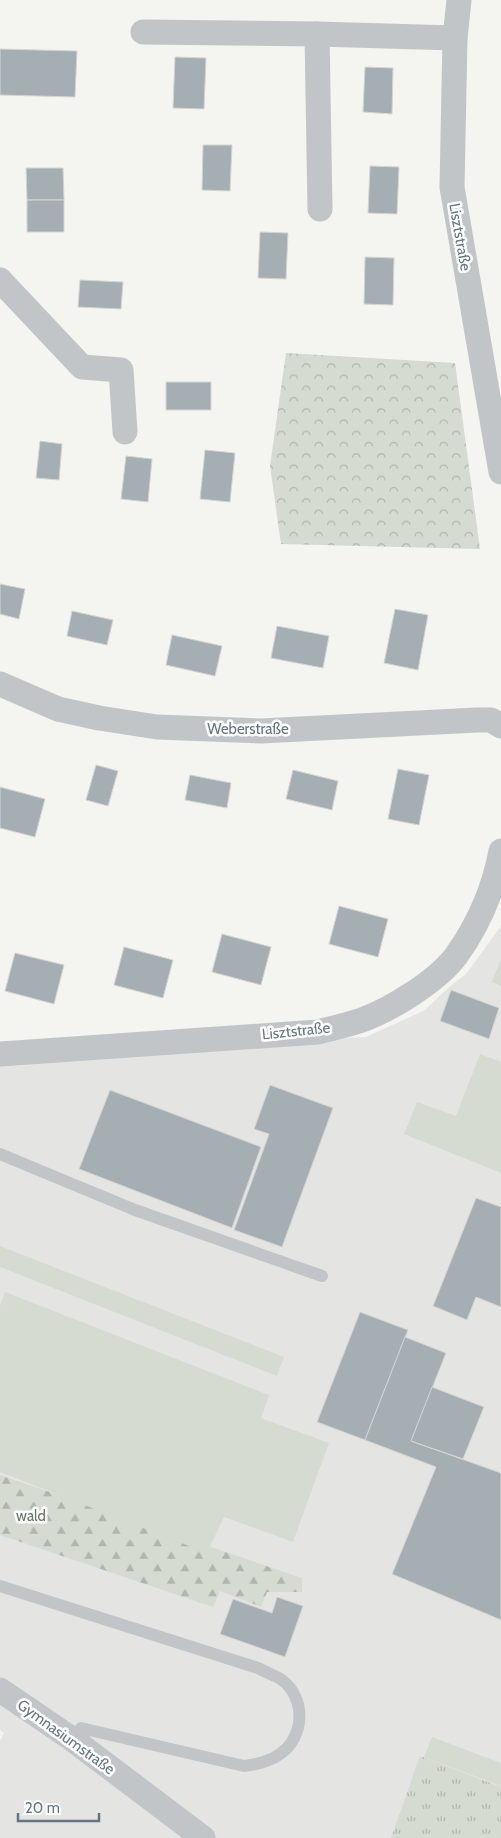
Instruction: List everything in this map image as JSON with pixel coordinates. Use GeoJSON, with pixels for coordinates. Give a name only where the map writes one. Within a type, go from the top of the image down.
{"type":"FeatureCollection","features":[{"type":"Feature","properties":{"kind":"street","name":"Lisztstraße"},"geometry":{"type":"LineString","coordinates":[[459,0],[455,38],[452,187],[501,472]]}},
{"type":"Feature","properties":{"kind":"street"},"geometry":{"type":"LineString","coordinates":[[143,32],[455,38]]}},
{"type":"Feature","properties":{"kind":"street"},"geometry":{"type":"LineString","coordinates":[[317,34],[320,209]]}},
{"type":"Feature","properties":{"kind":"street"},"geometry":{"type":"LineString","coordinates":[[0,280],[82,367],[121,370],[125,432]]}},
{"type":"Feature","properties":{"kind":"street","name":"Weberstraße"},"geometry":{"type":"LineString","coordinates":[[1,689],[58,709],[99,718],[157,727],[261,730],[477,720],[491,720],[501,726]]}},
{"type":"Feature","properties":{"kind":"street","name":"Lisztstraße"},"geometry":{"type":"LineString","coordinates":[[0,1054],[318,1032],[361,1020],[396,1005],[436,975],[455,956],[480,916],[491,889],[501,852]]}},
{"type":"Feature","properties":{"kind":"street","name":"Gymnasiumstraße"},"geometry":{"type":"LineString","coordinates":[[0,1690],[72,1740],[203,1838]]}},
{"type":"Feature","properties":{"kind":"lane"},"geometry":{"type":"LineString","coordinates":[[0,1154],[135,1210],[322,1276]]}},
{"type":"Feature","properties":{"kind":"lane"},"geometry":{"type":"LineString","coordinates":[[0,1586],[258,1668],[282,1680],[299,1704],[300,1719],[290,1745],[280,1754],[263,1763],[244,1766],[81,1728],[72,1740]]}},
{"type":"Feature","properties":{"kind":"shaded area"},"geometry":{"type":"Polygon","coordinates":[[[501,926],[501,1838],[0,1838],[0,1741],[4,1733],[0,1730],[0,1059],[303,1039],[366,1037],[425,1010],[466,974],[501,926]]]}},
{"type":"Feature","properties":{"kind":"green space"},"geometry":{"type":"Polygon","coordinates":[[[286,353],[455,363],[480,549],[281,544],[270,466],[286,353]]]}},
{"type":"Feature","properties":{"kind":"green space"},"geometry":{"type":"Polygon","coordinates":[[[501,959],[501,986],[492,982],[501,959]]]}},
{"type":"Feature","properties":{"kind":"green space"},"geometry":{"type":"Polygon","coordinates":[[[480,1054],[501,1062],[501,1173],[404,1134],[417,1102],[456,1116],[480,1054]]]}},
{"type":"Feature","properties":{"kind":"green space"},"geometry":{"type":"Polygon","coordinates":[[[0,1246],[284,1357],[277,1376],[0,1267],[0,1246]]]}},
{"type":"Feature","properties":{"kind":"green space"},"geometry":{"type":"Polygon","coordinates":[[[5,1292],[269,1395],[261,1418],[329,1443],[293,1542],[224,1517],[207,1553],[0,1472],[0,1306],[5,1292]]]}},
{"type":"Feature","properties":{"kind":"green space","name":"wald"},"geometry":{"type":"Polygon","coordinates":[[[0,1475],[302,1578],[302,1592],[267,1592],[261,1607],[220,1591],[213,1607],[0,1535],[0,1475]]]}},
{"type":"Feature","properties":{"kind":"green space"},"geometry":{"type":"Polygon","coordinates":[[[432,1737],[501,1763],[501,1786],[424,1757],[432,1737]]]}},
{"type":"Feature","properties":{"kind":"green space"},"geometry":{"type":"Polygon","coordinates":[[[420,1756],[501,1787],[501,1838],[391,1838],[420,1756]]]}},
{"type":"Feature","properties":{"kind":"building"},"geometry":{"type":"Polygon","coordinates":[[[0,49],[77,51],[75,97],[0,95],[0,49]]]}},
{"type":"Feature","properties":{"kind":"building"},"geometry":{"type":"Polygon","coordinates":[[[175,57],[206,58],[204,109],[173,108],[175,57]]]}},
{"type":"Feature","properties":{"kind":"building"},"geometry":{"type":"Polygon","coordinates":[[[365,67],[393,68],[392,114],[363,112],[365,67]]]}},
{"type":"Feature","properties":{"kind":"building"},"geometry":{"type":"Polygon","coordinates":[[[203,145],[232,145],[230,191],[202,190],[203,145]]]}},
{"type":"Feature","properties":{"kind":"building"},"geometry":{"type":"Polygon","coordinates":[[[370,166],[399,167],[397,214],[368,213],[370,166]]]}},
{"type":"Feature","properties":{"kind":"building"},"geometry":{"type":"Polygon","coordinates":[[[26,168],[63,168],[64,200],[27,200],[26,168]]]}},
{"type":"Feature","properties":{"kind":"building"},"geometry":{"type":"Polygon","coordinates":[[[27,200],[64,200],[64,232],[27,232],[27,200]]]}},
{"type":"Feature","properties":{"kind":"building"},"geometry":{"type":"Polygon","coordinates":[[[260,232],[288,233],[286,279],[258,278],[260,232]]]}},
{"type":"Feature","properties":{"kind":"building"},"geometry":{"type":"Polygon","coordinates":[[[365,257],[394,258],[393,305],[364,304],[365,257]]]}},
{"type":"Feature","properties":{"kind":"building"},"geometry":{"type":"Polygon","coordinates":[[[80,280],[123,282],[121,309],[78,307],[80,280]]]}},
{"type":"Feature","properties":{"kind":"building"},"geometry":{"type":"Polygon","coordinates":[[[166,382],[211,382],[211,410],[166,410],[166,382]]]}},
{"type":"Feature","properties":{"kind":"building"},"geometry":{"type":"Polygon","coordinates":[[[40,441],[62,444],[59,480],[36,478],[40,441]]]}},
{"type":"Feature","properties":{"kind":"building"},"geometry":{"type":"Polygon","coordinates":[[[205,450],[235,453],[230,502],[200,499],[205,450]]]}},
{"type":"Feature","properties":{"kind":"building"},"geometry":{"type":"Polygon","coordinates":[[[126,456],[152,459],[148,502],[121,499],[126,456]]]}},
{"type":"Feature","properties":{"kind":"building"},"geometry":{"type":"Polygon","coordinates":[[[0,584],[25,589],[19,619],[0,614],[0,584]]]}},
{"type":"Feature","properties":{"kind":"building"},"geometry":{"type":"Polygon","coordinates":[[[395,609],[428,615],[418,670],[384,663],[395,609]]]}},
{"type":"Feature","properties":{"kind":"building"},"geometry":{"type":"Polygon","coordinates":[[[72,611],[113,620],[107,645],[67,636],[72,611]]]}},
{"type":"Feature","properties":{"kind":"building"},"geometry":{"type":"Polygon","coordinates":[[[277,626],[329,636],[323,668],[271,658],[277,626]]]}},
{"type":"Feature","properties":{"kind":"building"},"geometry":{"type":"Polygon","coordinates":[[[172,635],[222,646],[215,676],[166,665],[172,635]]]}},
{"type":"Feature","properties":{"kind":"building"},"geometry":{"type":"Polygon","coordinates":[[[96,765],[118,771],[108,806],[86,800],[96,765]]]}},
{"type":"Feature","properties":{"kind":"building"},"geometry":{"type":"Polygon","coordinates":[[[398,769],[429,775],[419,825],[388,819],[398,769]]]}},
{"type":"Feature","properties":{"kind":"building"},"geometry":{"type":"Polygon","coordinates":[[[293,770],[338,781],[332,810],[286,799],[293,770]]]}},
{"type":"Feature","properties":{"kind":"building"},"geometry":{"type":"Polygon","coordinates":[[[190,775],[231,783],[227,808],[185,800],[190,775]]]}},
{"type":"Feature","properties":{"kind":"building"},"geometry":{"type":"Polygon","coordinates":[[[0,787],[45,799],[35,837],[0,828],[0,787]]]}},
{"type":"Feature","properties":{"kind":"building"},"geometry":{"type":"Polygon","coordinates":[[[339,906],[388,919],[378,957],[329,944],[339,906]]]}},
{"type":"Feature","properties":{"kind":"building"},"geometry":{"type":"Polygon","coordinates":[[[222,934],[271,947],[261,985],[212,972],[222,934]]]}},
{"type":"Feature","properties":{"kind":"building"},"geometry":{"type":"Polygon","coordinates":[[[124,947],[173,960],[163,998],[114,985],[124,947]]]}},
{"type":"Feature","properties":{"kind":"building"},"geometry":{"type":"Polygon","coordinates":[[[15,953],[64,965],[54,1004],[5,991],[15,953]]]}},
{"type":"Feature","properties":{"kind":"building"},"geometry":{"type":"Polygon","coordinates":[[[451,990],[499,1008],[489,1039],[440,1021],[451,990]]]}},
{"type":"Feature","properties":{"kind":"building"},"geometry":{"type":"Polygon","coordinates":[[[270,1085],[333,1108],[282,1247],[234,1230],[269,1134],[254,1129],[270,1085]]]}},
{"type":"Feature","properties":{"kind":"building"},"geometry":{"type":"Polygon","coordinates":[[[110,1090],[261,1147],[232,1228],[79,1169],[110,1090]]]}},
{"type":"Feature","properties":{"kind":"building"},"geometry":{"type":"Polygon","coordinates":[[[476,1198],[501,1207],[501,1307],[476,1297],[467,1320],[433,1306],[476,1198]]]}},
{"type":"Feature","properties":{"kind":"building"},"geometry":{"type":"Polygon","coordinates":[[[360,1312],[408,1330],[365,1440],[317,1422],[360,1312]]]}},
{"type":"Feature","properties":{"kind":"building"},"geometry":{"type":"Polygon","coordinates":[[[405,1337],[446,1353],[411,1441],[501,1473],[501,1620],[392,1574],[436,1467],[365,1440],[405,1337]]]}},
{"type":"Feature","properties":{"kind":"building"},"geometry":{"type":"Polygon","coordinates":[[[432,1387],[484,1407],[463,1459],[411,1441],[432,1387]]]}},
{"type":"Feature","properties":{"kind":"building"},"geometry":{"type":"Polygon","coordinates":[[[277,1597],[303,1606],[285,1657],[220,1634],[233,1599],[272,1613],[277,1597]]]}}]}
